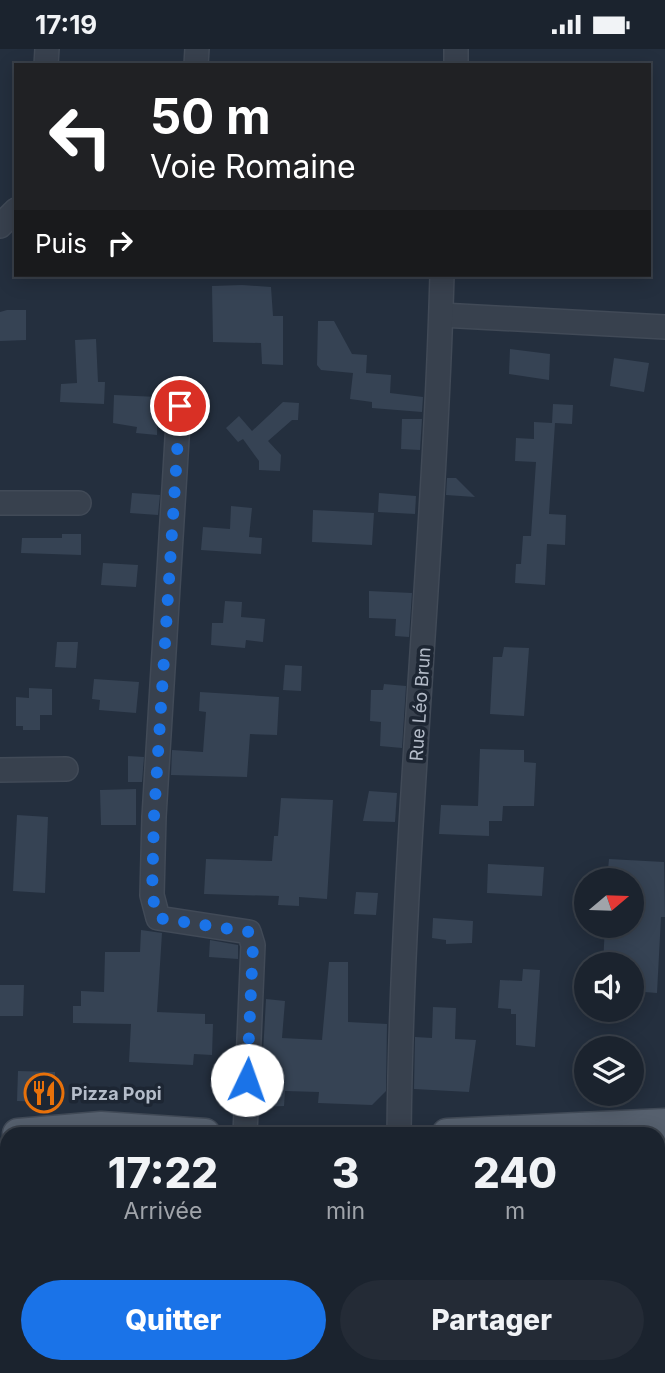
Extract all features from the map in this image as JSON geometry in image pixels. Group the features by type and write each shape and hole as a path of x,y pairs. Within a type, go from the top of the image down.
{"main road":[{"path":"600,1127 665,1124"}],"street":[{"path":"0,226 14,212"},
{"name":"Rue Léo Brun","path":"399,1127 401,1009 442,277"},
{"path":"441,315 665,327"},
{"path":"180,406 154,817 152,895 158,918 249,932 253,945 245,1127"},
{"path":"0,503 79,503"},
{"path":"0,770 66,769"}],"building":[{"path":"212,286 271,287 273,316 283,316 283,365 262,364 261,343 213,342"},
{"path":"26,310 26,340 0,341 0,312"},
{"path":"318,321 334,321 352,354 367,355 366,373 391,375 390,393 423,397 422,412 372,408 372,402 350,399 353,373 321,370 317,365"},
{"path":"96,339 98,382 105,382 104,404 60,402 61,384 77,383 75,340"},
{"path":"510,349 550,354 549,380 509,374"},
{"path":"614,358 649,363 644,392 610,386"},
{"path":"114,395 158,397 157,435 136,433 137,427 113,423"},
{"path":"283,402 299,403 298,420 292,420 268,441 281,455 280,471 259,470 259,461 243,439 238,442 226,428 239,416 252,431"},
{"path":"553,404 573,405 572,424 555,423 549,514 566,515 565,545 547,544 545,585 515,583 516,564 521,564 523,536 531,536 536,462 515,461 516,438 534,439 534,422 552,423"},
{"path":"402,419 422,419 420,450 401,449"},
{"path":"447,478 456,478 475,497 446,495"},
{"path":"132,493 160,495 158,515 130,513"},
{"path":"379,493 416,496 415,514 378,512"},
{"path":"231,506 252,508 249,537 262,538 261,554 201,550 203,527 230,529"},
{"path":"313,510 374,513 372,545 312,542"},
{"path":"62,534 81,534 81,555 21,553 22,538 62,538"},
{"path":"103,563 138,565 136,587 101,585"},
{"path":"369,591 412,593 409,637 395,636 396,619 369,618"},
{"path":"225,601 242,602 241,617 265,619 263,642 246,640 245,648 211,645 212,623 223,623"},
{"path":"57,642 78,642 76,668 55,667"},
{"path":"504,647 529,648 524,716 490,714 493,657 502,657"},
{"path":"285,665 302,666 301,691 283,690"},
{"path":"94,679 139,682 136,713 99,710 100,700 92,699"},
{"path":"384,684 406,686 402,748 380,746 381,722 370,721 371,690 383,690"},
{"path":"29,688 52,689 52,715 40,715 40,730 23,730 23,726 16,726 16,697 29,698"},
{"path":"200,692 279,697 277,735 250,734 247,777 171,775 172,750 203,752 206,712 199,711"},
{"path":"480,749 524,750 524,762 536,763 534,806 503,806 502,821 489,821 489,836 439,834 441,805 478,806"},
{"path":"128,756 144,757 142,782 128,782"},
{"path":"136,789 136,825 101,825 100,790"},
{"path":"369,791 397,793 395,822 363,821"},
{"path":"281,798 333,800 327,899 299,897 299,906 278,905 279,896 204,894 206,859 272,861 274,836 278,836"},
{"path":"17,815 48,817 45,893 13,891"},
{"path":"609,859 664,862 665,917 661,917 657,993 644,992 644,952 604,952 604,938 644,938 644,868 608,868"},
{"path":"488,864 544,867 542,896 487,893"},
{"path":"356,892 378,893 376,915 354,914"},
{"path":"433,918 473,921 472,943 446,944 446,940 432,938"},
{"path":"141,930 162,933 157,1012 205,1014 205,1024 213,1024 212,1055 194,1054 193,1065 129,1062 131,1024 73,1023 73,1006 81,1006 81,991 104,992 105,952 140,952"},
{"path":"210,940 238,945 238,959 209,957"},
{"path":"329,962 348,962 348,1022 387,1024 386,1091 372,1105 318,1103 319,1092 285,1091 284,1106 260,1107 266,999 285,1001 282,1038 322,1040"},
{"path":"523,969 540,970 535,1047 516,1045 516,1014 511,1014 511,1009 498,1008 500,980 522,981"},
{"path":"0,985 24,985 23,1016 0,1016"},
{"path":"433,1007 456,1008 455,1039 476,1040 469,1092 414,1089 415,1037 432,1038"},
{"path":"18,1071 55,1072 55,1102 17,1101"}],"place":[{"name":"Pizza Popi","path":"44,1093"}],"route":[{"path":"180,406 154,817 152,895 158,918 170,922 249,932 253,945 247,1080"}]}
